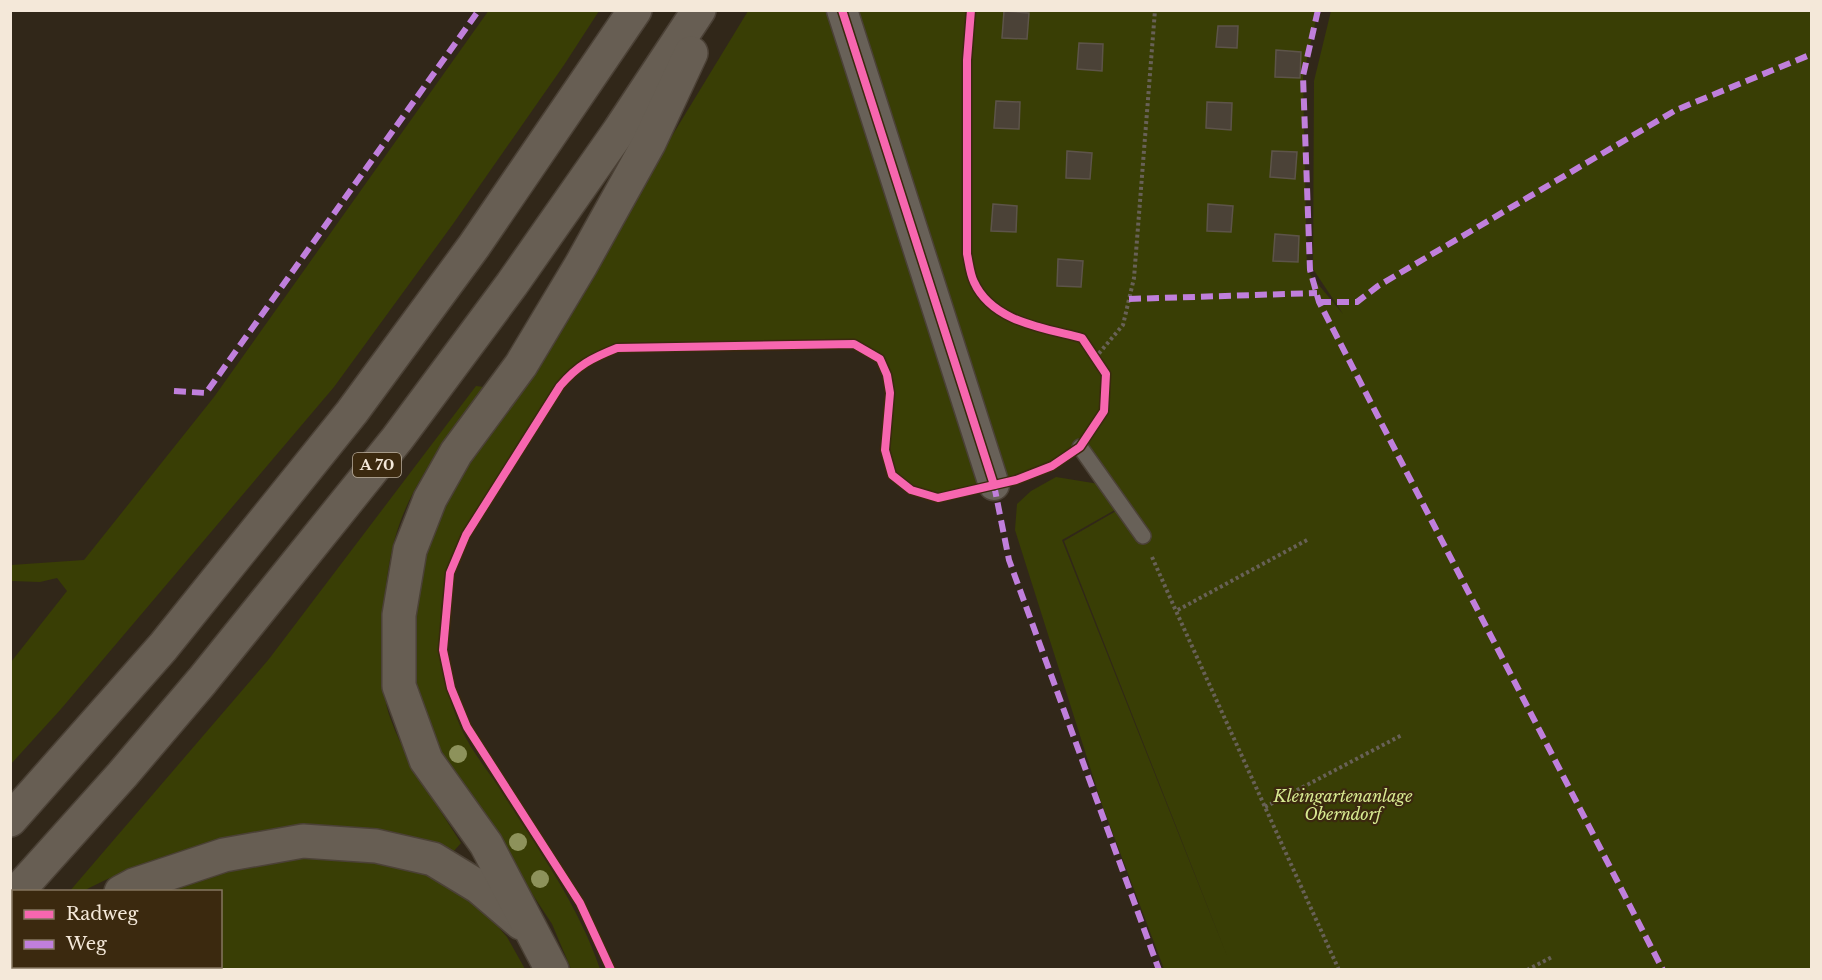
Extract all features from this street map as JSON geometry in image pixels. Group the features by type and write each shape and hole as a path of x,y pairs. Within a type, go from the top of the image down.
{"highway":[{"path":"10,820 163,647 352,412 474,246 635,10"},
{"name":"A 70","path":"18,890 122,775 202,681 397,439 512,284 619,131 699,10"},
{"path":"552,969 486,844 426,760 399,686 399,615 410,550 430,499 456,453 521,365 586,255 649,143 711,10"},
{"path":"123,890 224,855 303,841 376,846 433,859 478,888 533,932"}],"street":[{"path":"842,10 994,485"}],"lane":[{"path":"1080,447 1143,537"}],"path":[{"path":"1095,358 1123,325 1134,278 1155,10"},
{"path":"1143,537 1339,969"},
{"path":"1176,611 1307,540"},
{"path":"1265,807 1402,735"},
{"path":"1527,969 1552,957"}],"green space":[{"path":"489,10 599,11 453,224 334,387 61,709 11,764 11,662 67,591 57,578 40,582 11,581 11,565 84,560 214,397"},
{"name":"Kleingartenanlage Oberndorf","path":"748,11 971,11 969,38 972,11 1318,11 1303,76 1307,271 1343,314 1313,269 1314,81 1331,11 1811,11 1811,969 1164,969 1101,802 1015,530 1017,504 1031,491 1056,477 1099,484 1120,507 1062,540 1229,961 1064,541 1123,507 1081,446 1105,411 1106,374 1097,362 1104,375 1103,411 1079,446 1051,466 1016,480 938,497 911,490 892,475 885,450 890,393 888,375 880,358 855,344 616,347 600,354 579,366 559,385 464,534 448,572 441,611 441,651 448,691 473,751 555,875 580,921 600,969 571,969 552,924 437,755 412,687 408,618 420,557 441,507 484,442 531,380 636,195","holes":["968,64 968,254 975,281 990,304 1010,316 988,305 973,282 965,254"]},
{"path":"476,386 484,387 422,478 405,510 388,571 384,603 382,667 391,720 414,768 461,843 453,852 404,835 374,829 328,827 276,831 191,848 136,867 85,890 71,890 269,659"},
{"path":"306,850 430,871 473,898 507,937 525,969 20,970 22,968 222,968 222,890 148,890"}],"building":[{"path":"1004,11 1029,13 1027,39 1002,38"},
{"path":"1218,26 1238,26 1237,48 1216,47"},
{"path":"1079,43 1103,44 1102,71 1077,69"},
{"path":"1276,50 1301,52 1300,78 1275,77"},
{"path":"996,101 1020,102 1019,129 994,128"},
{"path":"1207,102 1232,103 1231,130 1206,128"},
{"path":"1067,151 1092,153 1090,179 1066,178"},
{"path":"1272,151 1297,152 1295,179 1270,177"},
{"path":"993,204 1017,206 1016,232 991,231"},
{"path":"1208,204 1233,206 1231,232 1207,231"},
{"path":"1275,234 1299,236 1298,262 1273,261"},
{"path":"1058,259 1083,261 1081,287 1057,286"}],"marked path":[{"path":"174,391 206,393 479,10"},
{"path":"1318,10 1303,76 1310,270 1319,302 1663,970"},
{"path":"1319,302 1357,302 1378,286 1676,110 1812,54"},
{"path":"1129,299 1317,293"},
{"path":"994,485 1009,560 1159,970"}],"cycle path":[{"path":"842,10 994,485"},
{"path":"611,970 580,903 467,727 451,688 443,650 450,573 466,535 560,386 586,363 617,348 854,344 880,359 887,375 890,393 885,450 892,475 911,490 938,498 1016,480 1052,466 1080,447 1104,411 1106,374 1082,338 1036,326 1006,315 982,295 971,272 967,254 967,60 971,10"}]}
